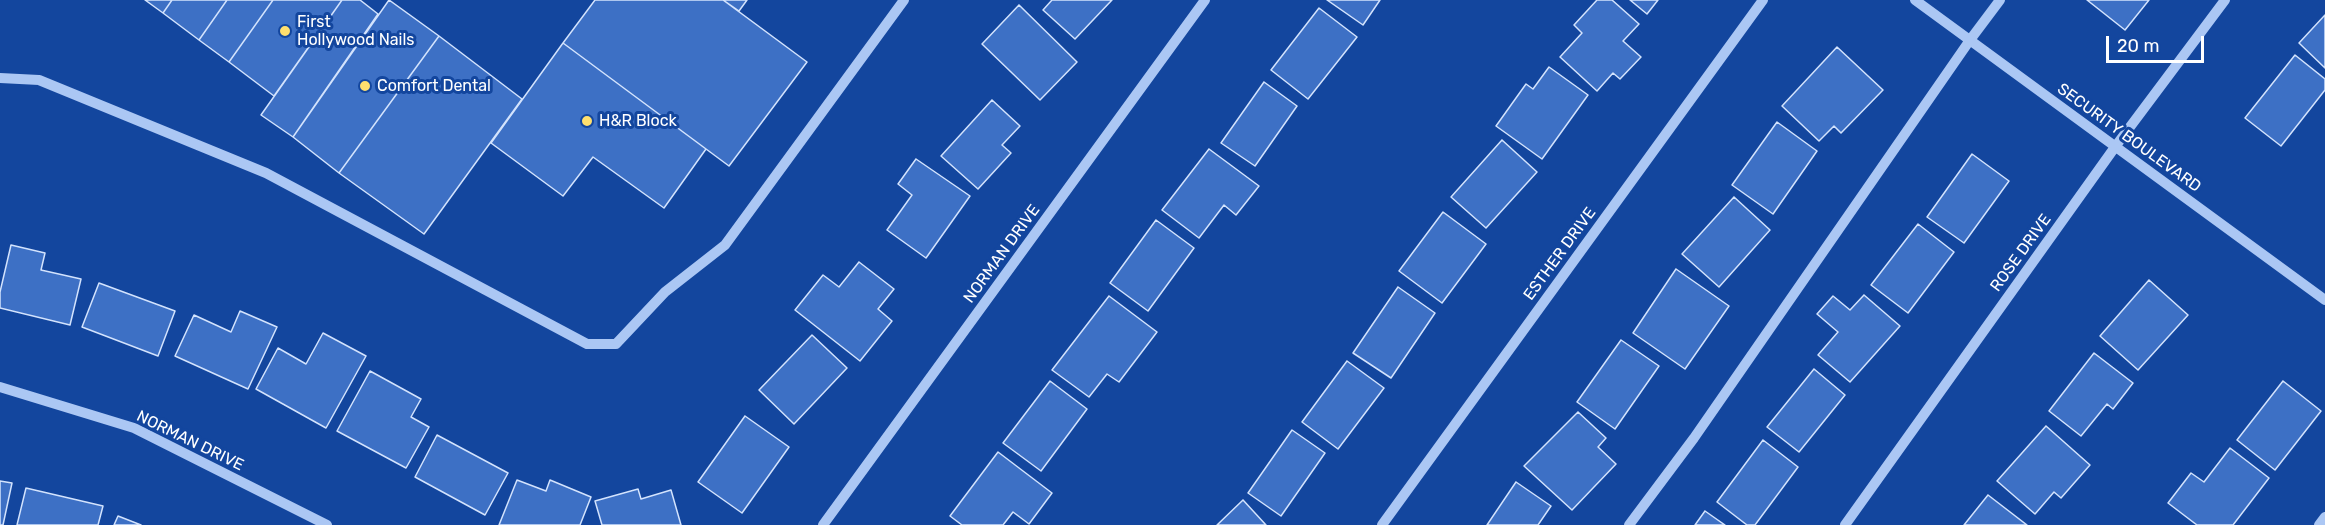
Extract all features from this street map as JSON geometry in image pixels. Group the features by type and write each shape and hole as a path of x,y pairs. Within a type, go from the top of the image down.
{"street":[{"path":"0,78 39,80 266,173 587,344 616,344 665,292 725,245 904,0"},
{"name":"NORMAN DRIVE","path":"823,525 1205,0"},
{"name":"ESTHER DRIVE","path":"1382,525 1763,0"},
{"name":"SECURITY BOULEVARD","path":"1915,0 2325,300"},
{"path":"1629,525 1694,438 2000,0"},
{"name":"ROSE DRIVE","path":"1845,525 2115,147 2225,0"},
{"name":"NORMAN DRIVE","path":"0,387 134,428 327,525"},
{"path":"2319,525 2325,517"}],"building":[{"path":"145,0 172,0 163,13"},
{"path":"172,0 227,0 199,40 163,13"},
{"path":"227,0 273,0 229,62 199,40"},
{"name":"First Hollywood Nails","path":"273,0 342,0 274,96 229,62"},
{"path":"342,0 360,0 378,14 293,137 261,115"},
{"name":"Comfort Dental","path":"389,0 439,36 339,173 293,137"},
{"path":"595,0 723,0 807,62 729,166 563,43"},
{"path":"723,0 747,0 739,11"},
{"path":"1052,0 1112,0 1075,39 1043,10"},
{"path":"1327,0 1380,0 1363,25"},
{"path":"1597,0 1612,0 1639,24 1623,41 1641,57 1620,79 1613,73 1597,91 1560,57 1582,33 1574,25"},
{"path":"1630,0 1658,0 1647,14"},
{"path":"2087,0 2149,0 2125,30"},
{"path":"1019,5 1077,62 1040,100 982,44"},
{"path":"1319,8 1357,37 1308,99 1271,70"},
{"path":"2325,15 2325,68 2299,43"},
{"path":"439,36 522,99 424,234 339,173"},
{"name":"H&R Block","path":"563,43 706,149 664,208 593,157 563,196 491,143"},
{"path":"1837,47 1883,90 1841,133 1834,126 1819,141 1782,106"},
{"path":"2295,55 2325,79 2325,90 2281,146 2245,118"},
{"path":"1549,67 1588,95 1542,159 1496,126 1526,84 1533,89"},
{"path":"1264,82 1297,106 1255,166 1221,143"},
{"path":"992,100 1020,126 1002,145 1011,153 978,189 941,156"},
{"path":"1777,122 1817,151 1773,214 1732,185"},
{"path":"1502,140 1537,172 1486,228 1451,197"},
{"path":"1209,149 1259,186 1236,215 1224,205 1199,238 1162,210"},
{"path":"1972,154 2009,181 1964,243 1927,217"},
{"path":"916,159 970,196 926,258 887,230 912,195 898,184"},
{"path":"1734,197 1770,230 1719,287 1682,254"},
{"path":"1443,212 1486,244 1442,303 1399,271"},
{"path":"1156,220 1194,248 1148,311 1110,283"},
{"path":"1918,224 1954,252 1908,313 1871,285"},
{"path":"11,245 45,253 41,270 81,279 70,325 0,308 0,292"},
{"path":"859,262 894,289 878,309 892,321 860,361 795,310 823,275 839,287"},
{"path":"1676,269 1729,306 1685,369 1633,333"},
{"path":"2149,280 2188,315 2138,370 2100,336"},
{"path":"99,283 175,311 158,356 82,327"},
{"path":"1398,287 1435,313 1391,378 1353,353"},
{"path":"1864,295 1900,326 1850,382 1818,355 1838,332 1817,314 1833,296 1850,310"},
{"path":"1109,296 1157,332 1119,382 1107,374 1089,397 1052,370"},
{"path":"240,311 277,327 248,389 175,356 194,315 231,332"},
{"path":"323,333 366,356 326,428 256,389 278,348 306,364"},
{"path":"812,335 847,368 794,424 759,390"},
{"path":"1621,340 1659,366 1615,429 1577,402"},
{"path":"2094,353 2133,383 2113,409 2107,404 2081,436 2049,411"},
{"path":"1347,361 1384,388 1338,449 1302,422"},
{"path":"1814,369 1845,395 1799,452 1767,427"},
{"path":"370,371 421,399 411,417 429,427 406,468 337,431"},
{"path":"1050,381 1087,409 1041,471 1003,443"},
{"path":"2283,381 2321,411 2275,470 2237,440"},
{"path":"1578,412 1606,438 1598,447 1616,464 1572,510 1524,466"},
{"path":"745,416 789,447 742,513 698,482"},
{"path":"2046,426 2090,465 2061,498 2054,492 2035,514 1997,481"},
{"path":"1292,430 1325,453 1281,516 1248,493"},
{"path":"437,435 508,473 485,515 415,477"},
{"path":"1763,440 1798,467 1755,525 1747,525 1717,502"},
{"path":"2230,448 2269,478 2233,525 2197,525 2168,503 2191,473 2204,482"},
{"path":"998,452 1052,493 1029,524 1013,512 1003,525 962,525 950,516"},
{"path":"517,480 546,491 550,480 591,497 580,525 499,525"},
{"path":"0,481 12,483 3,525 0,525"},
{"path":"1516,482 1551,506 1538,525 1487,525"},
{"path":"26,488 103,506 98,525 17,525"},
{"path":"638,489 641,499 671,490 681,525 602,525 595,501"},
{"path":"1988,495 2027,525 1964,525"},
{"path":"1243,500 1266,525 1217,525"},
{"path":"1705,511 1725,525 1695,525"},
{"path":"118,516 141,525 114,525"}],"place":[{"name":"First Hollywood Nails","path":"285,31"},
{"name":"Comfort Dental","path":"365,86"},
{"name":"H&R Block","path":"587,121"}]}
